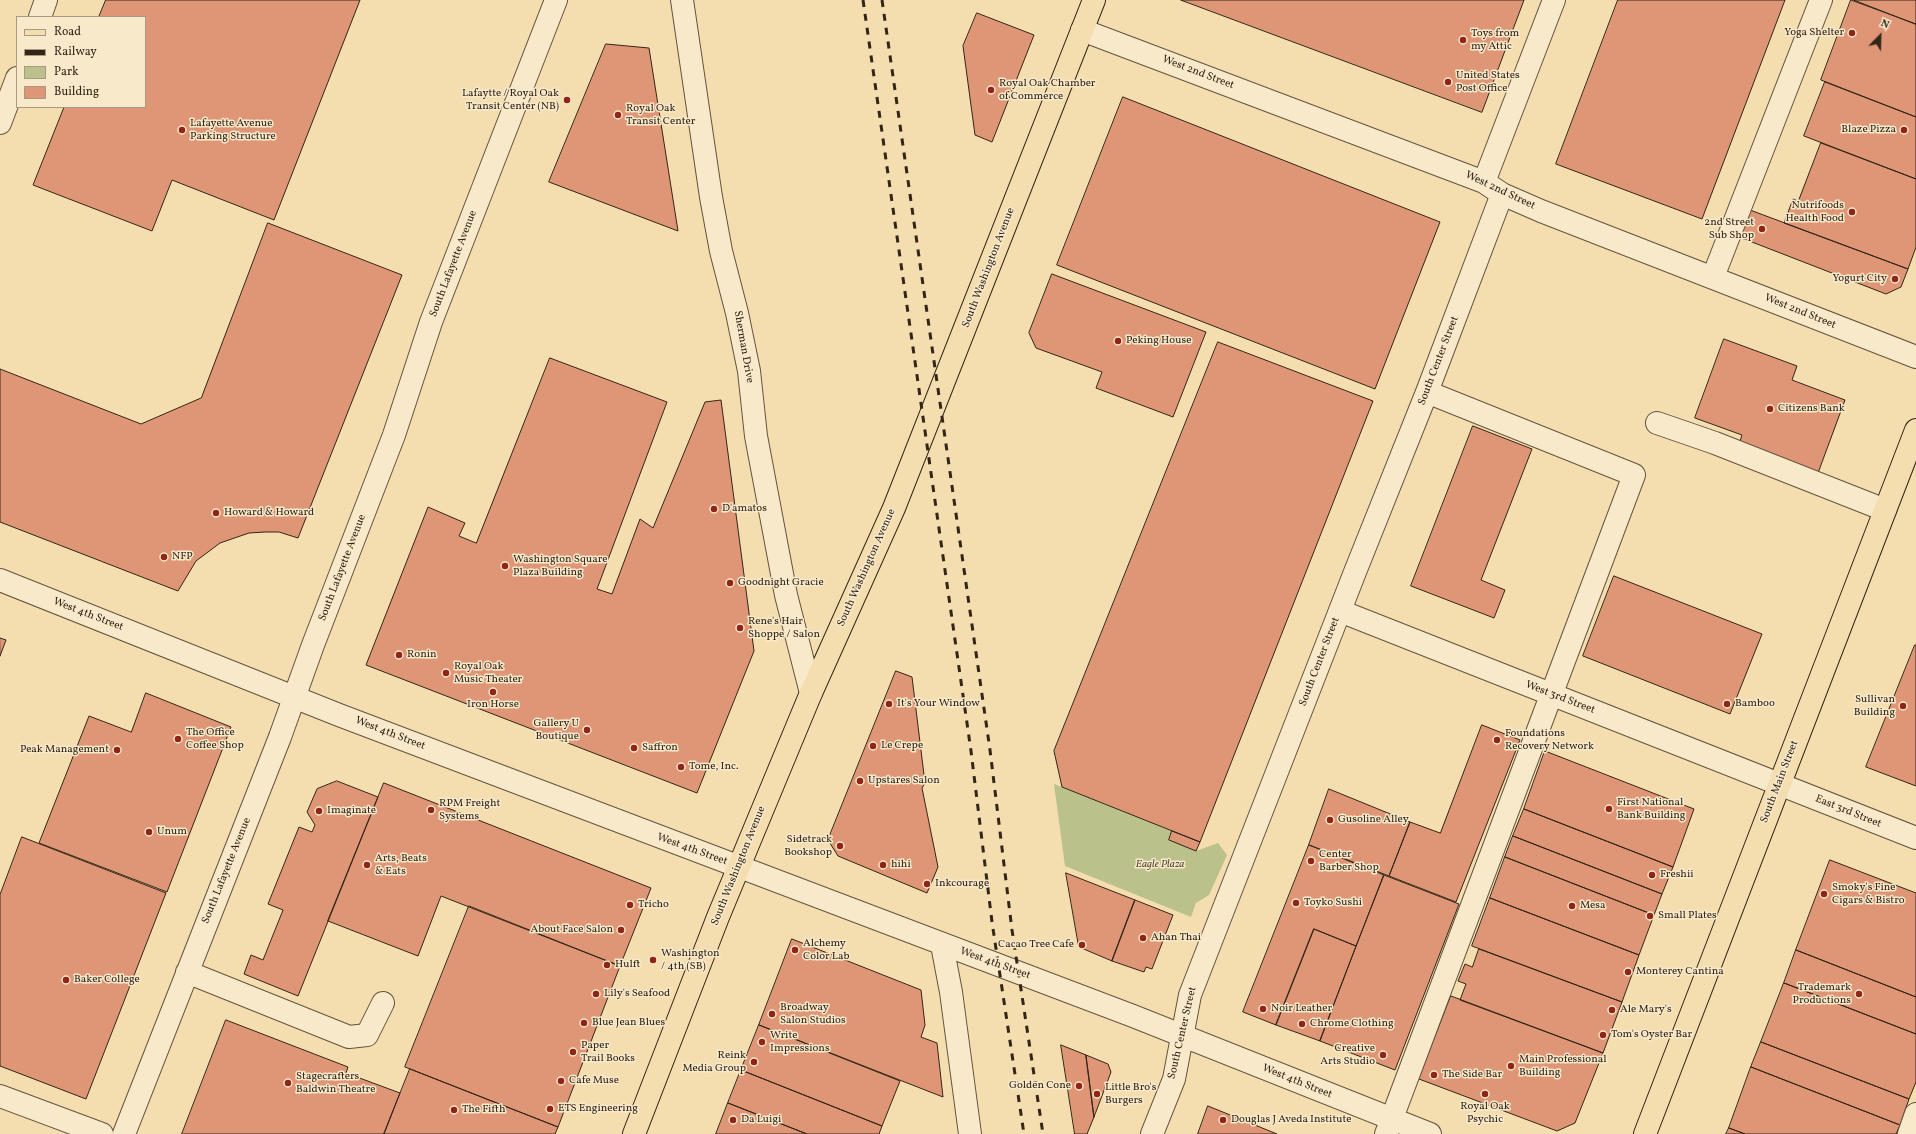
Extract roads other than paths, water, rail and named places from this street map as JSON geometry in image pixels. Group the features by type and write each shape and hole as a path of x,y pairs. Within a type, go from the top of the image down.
{"main road":[{"name":"South Washington Avenue","path":"634,1134 739,867 811,693 894,508 1094,0"},
{"name":"South Main Street","path":"1645,1134 1916,430"}],"street":[{"path":"40,16 46,0"},
{"name":"South Lafayette Avenue","path":"124,1134 280,737 294,696 394,435 431,322 556,0"},
{"name":"Sherman Drive","path":"682,0 711,197 721,251 738,313 749,371 756,436 786,595 811,693"},
{"path":"1484,182 1554,0"},
{"path":"1713,277 1821,0"},
{"name":"West 2nd Street","path":"1082,30 1484,182 1502,194 1916,357"},
{"path":"0,123 16,81"},
{"name":"South Center Street","path":"1152,1134 1174,1078 1190,995 1427,392 1502,194"},
{"path":"1388,1127 1634,475 1427,392"},
{"path":"1657,423 1885,510"},
{"name":"West 4th Street","path":"0,580 294,696 1182,1036 1388,1127 1430,1134"},
{"name":"West 3rd Street","path":"1340,611 1780,784"},
{"name":"East 3rd Street","path":"1780,784 1916,838"},
{"path":"942,945 951,992 970,1134"},
{"path":"187,972 349,1037 367,1035 383,1003"},
{"path":"0,1096 102,1134"},
{"path":"1909,1134 1916,1114"}],"railway":[{"path":"863,0 971,751 992,922 1024,1134"},
{"path":"882,0 990,750 1012,930 1043,1134"}],"place":[{"name":"Yoga Shelter","path":"1852,33"},
{"name":"Toys from my Attic","path":"1463,40"},
{"name":"United States Post Office","path":"1448,82"},
{"name":"Royal Oak Chamber of Commerce","path":"991,90"},
{"name":"Lafaytte / Royal Oak Transit Center (NB)","path":"567,100"},
{"name":"Royal Oak Transit Center","path":"618,115"},
{"name":"Lafayette Avenue Parking Structure","path":"182,130"},
{"name":"Blaze Pizza","path":"1904,130"},
{"name":"Nutrifoods Health Food","path":"1852,212"},
{"name":"2nd Street Sub Shop","path":"1762,229"},
{"name":"Yogurt City","path":"1895,279"},
{"name":"Peking House","path":"1118,341"},
{"name":"Citizens Bank","path":"1770,409"},
{"name":"D'amatos","path":"714,509"},
{"name":"Howard & Howard","path":"216,513"},
{"name":"NFP","path":"164,557"},
{"name":"Washington Square Plaza Building","path":"505,566"},
{"name":"Goodnight Gracie","path":"730,583"},
{"name":"Rene's Hair Shoppe / Salon","path":"740,628"},
{"name":"Ronin","path":"399,655"},
{"name":"Royal Oak Music Theater","path":"446,673"},
{"name":"Iron Horse","path":"493,692"},
{"name":"It's Your Window","path":"889,704"},
{"name":"Bamboo","path":"1727,704"},
{"name":"Sullivan Building","path":"1903,706"},
{"name":"Gallery U Boutique","path":"587,730"},
{"name":"The Office Coffee Shop","path":"178,739"},
{"name":"Foundations Recovery Network","path":"1497,740"},
{"name":"Le Crepe","path":"873,746"},
{"name":"Saffron","path":"634,748"},
{"name":"Peak Management","path":"117,750"},
{"name":"Tome, Inc.","path":"681,767"},
{"name":"Upstares Salon","path":"860,781"},
{"name":"First National Bank Building","path":"1609,809"},
{"name":"RPM Freight Systems","path":"431,810"},
{"name":"Imaginate","path":"319,811"},
{"name":"Gusoline Alley","path":"1330,820"},
{"name":"Unum","path":"149,832"},
{"name":"Sidetrack Bookshop","path":"840,846"},
{"name":"Center Barber Shop","path":"1311,861"},
{"name":"Arts, Beats & Eats","path":"367,865"},
{"name":"hihi","path":"883,865"},
{"name":"Freshii","path":"1652,875"},
{"name":"Inkcourage","path":"927,884"},
{"name":"Smoky's Fine Cigars & Bistro","path":"1824,894"},
{"name":"Toyko Sushi","path":"1296,903"},
{"name":"Tricho","path":"630,905"},
{"name":"Mesa","path":"1572,906"},
{"name":"Small Plates","path":"1650,916"},
{"name":"About Face Salon","path":"621,930"},
{"name":"Ahan Thai","path":"1143,938"},
{"name":"Cacao Tree Cafe","path":"1082,945"},
{"name":"Alchemy Color Lab","path":"795,950"},
{"name":"Washington / 4th (SB)","path":"653,960"},
{"name":"Hulft","path":"607,965"},
{"name":"Monterey Cantina","path":"1628,972"},
{"name":"Baker College","path":"66,980"},
{"name":"Lily's Seafood","path":"596,994"},
{"name":"Trademark Productions","path":"1859,994"},
{"name":"Noir Leather","path":"1263,1009"},
{"name":"Ale Mary's","path":"1612,1010"},
{"name":"Broadway Salon Studios","path":"772,1014"},
{"name":"Blue Jean Blues","path":"584,1023"},
{"name":"Chrome Clothing","path":"1302,1024"},
{"name":"Tom's Oyster Bar","path":"1603,1035"},
{"name":"Write Impressions","path":"762,1042"},
{"name":"Paper Trail Books","path":"573,1052"},
{"name":"Creative Arts Studio","path":"1383,1055"},
{"name":"Reink Media Group","path":"754,1062"},
{"name":"Main Professional Building","path":"1511,1066"},
{"name":"The Side Bar","path":"1434,1075"},
{"name":"Cafe Muse","path":"561,1081"},
{"name":"Stagecrafters Baldwin Theatre","path":"288,1083"},
{"name":"Golden Cone","path":"1079,1086"},
{"name":"Little Bro's Burgers","path":"1097,1094"},
{"name":"Royal Oak Psychic","path":"1485,1094"},
{"name":"ETS Engineering","path":"550,1109"},
{"name":"The Fifth","path":"454,1110"},
{"name":"Da Luigi","path":"733,1120"},
{"name":"Douglas J Aveda Institute","path":"1223,1120"}],"park label":[{"name":"Eagle Plaza","path":"1160,865"}]}
